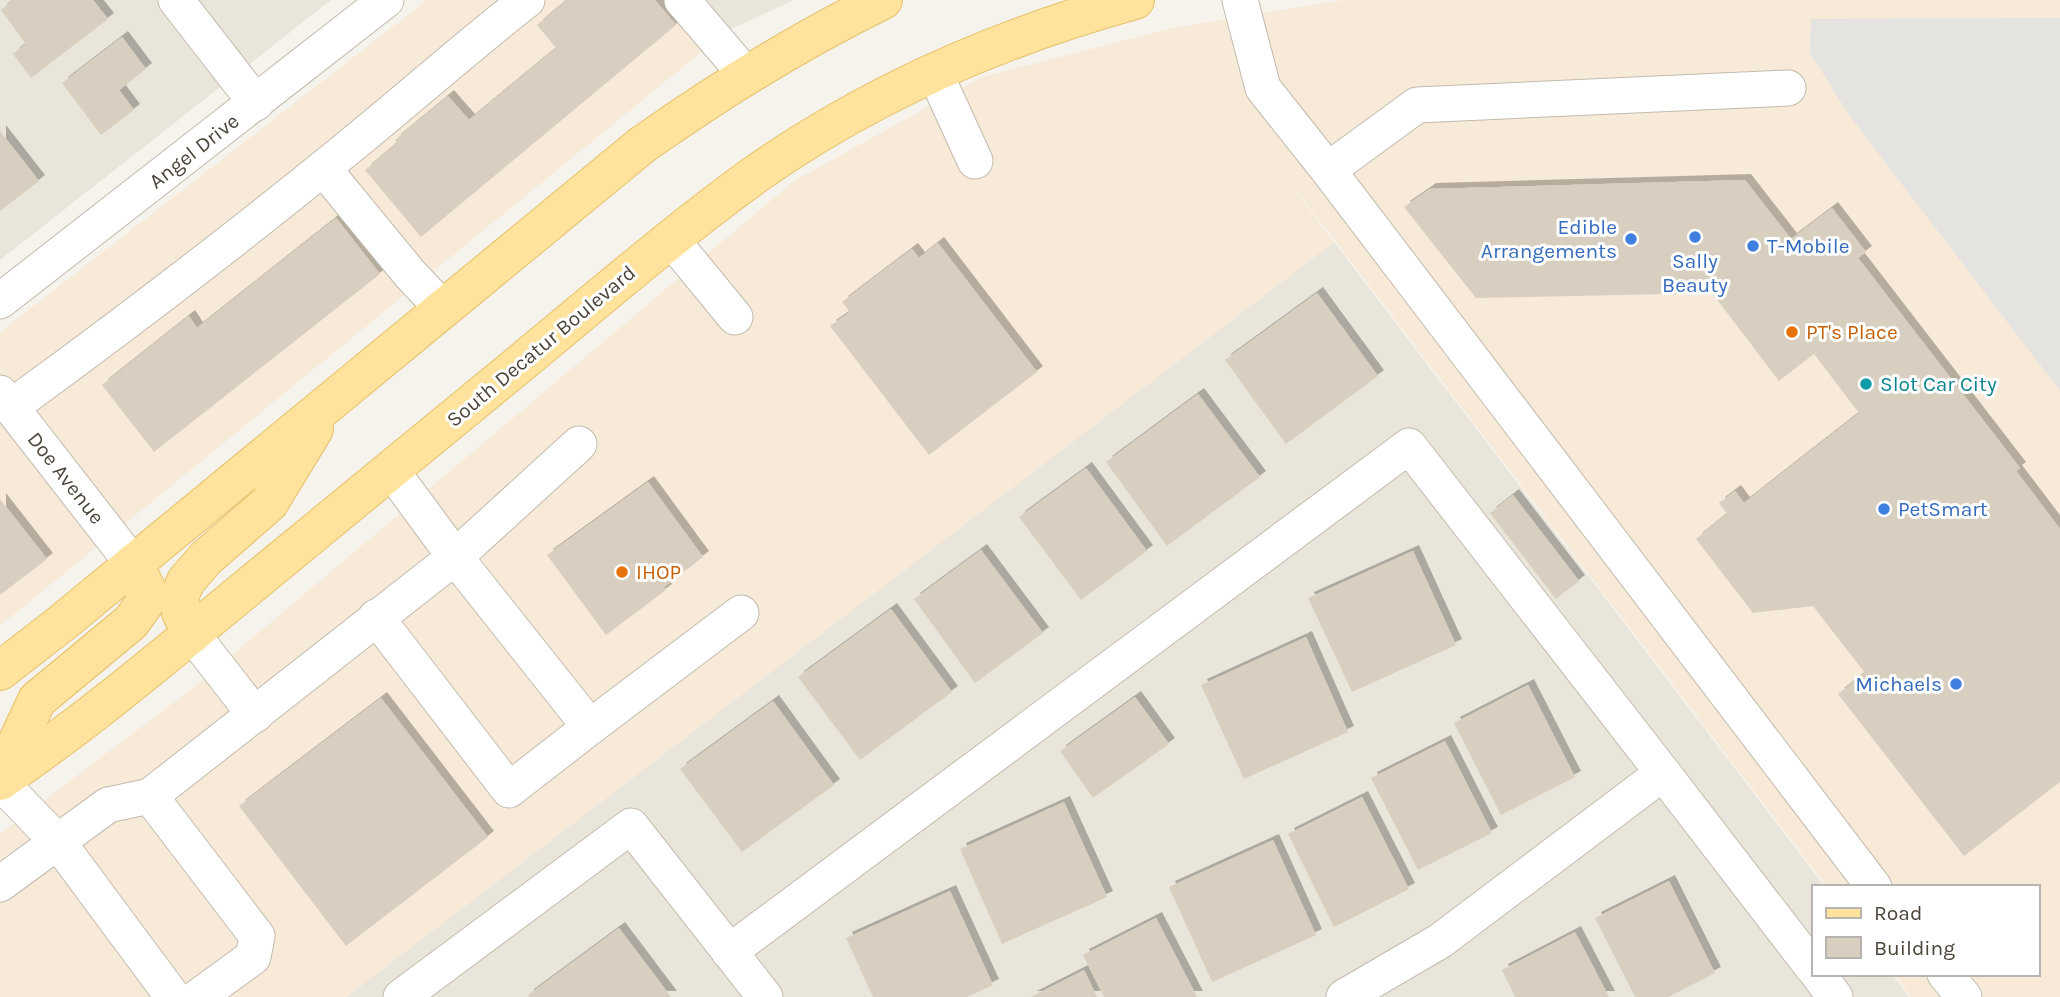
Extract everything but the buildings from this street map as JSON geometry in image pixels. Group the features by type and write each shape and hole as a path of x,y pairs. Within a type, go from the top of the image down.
{"main road":[{"path":"0,671 642,145 698,105 805,39 883,0"},
{"name":"South Decatur Boulevard","path":"0,781 88,717 192,634 671,239 758,173 878,101 935,73 1048,26 1135,0"},
{"path":"192,634 181,613 179,597 186,581 206,558 269,503 330,403"},
{"path":"0,781 37,700 131,622 144,604 146,588 133,564"}],"street":[{"path":"176,0 256,103"},
{"name":"Angel Drive","path":"0,301 386,0"},
{"path":"6,400 148,305 323,168 527,0"},
{"path":"682,0 746,75"},
{"path":"1240,0 1263,88 1872,885"},
{"path":"935,73 975,161"},
{"path":"1328,170 1417,105 1788,88"},
{"path":"323,168 410,274 443,309"},
{"path":"671,239 734,317"},
{"name":"Doe Avenue","path":"6,400 133,564"},
{"path":"0,884 108,805 150,796 455,557 579,444"},
{"path":"729,952 1409,446 1812,967"},
{"path":"391,470 455,557 590,727"},
{"path":"376,617 509,790 741,613"},
{"path":"192,634 255,715"},
{"path":"1344,997 1440,941 1663,773"},
{"path":"0,781 58,842 173,997"},
{"path":"150,796 257,936 253,957 198,997"},
{"path":"401,997 631,826 765,997"},
{"path":"1819,976 1835,997"},
{"path":"1946,976 1964,997"}],"shaded area":[{"path":"0,0 331,0 0,260"},
{"path":"427,0 702,0 727,31 0,626 0,332"},
{"path":"702,0 794,0 727,31"},
{"path":"1344,0 2060,0 2060,997 1911,997 1895,976 2039,976 2039,885 1825,885 1253,133 1334,242 346,997 0,997 0,834 194,687 794,181 982,77 1173,28"},
{"path":"2060,18 2060,391 1849,115 1810,53 1811,19"},
{"path":"1334,242 1823,885 1812,885 1812,976 1893,976 1909,997 346,997"}],"place":[{"name":"Sally Beauty","path":"1695,237"},
{"name":"Edible Arrangements","path":"1631,239"},
{"name":"T-Mobile","path":"1753,246"},
{"name":"PT's Place","path":"1792,332"},
{"name":"Slot Car City","path":"1866,384"},
{"name":"PetSmart","path":"1884,509"},
{"name":"IHOP","path":"622,572"},
{"name":"Michaels","path":"1956,684"}]}
